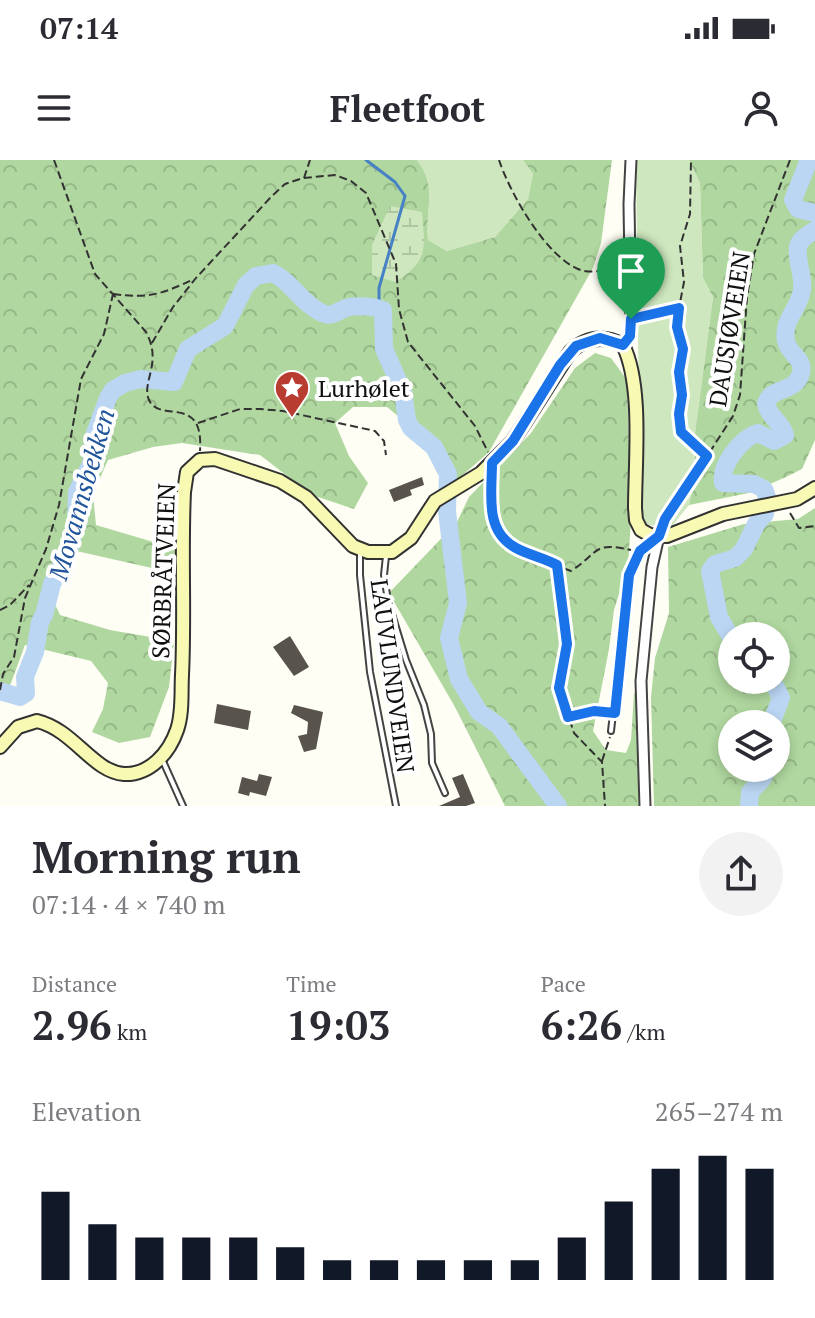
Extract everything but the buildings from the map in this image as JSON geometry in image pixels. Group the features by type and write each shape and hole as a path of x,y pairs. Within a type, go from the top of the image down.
{"street":[{"path":"623,345 630,336 631,319 631,160"},
{"path":"361,551 386,553 398,549 411,538 432,505 492,463 513,441 560,365 576,346 600,338 623,345 629,359 633,380 636,520 646,533 667,536 723,514 803,497 815,488"},
{"name":"SØRBRÅTVEIEN","path":"161,757 180,719 184,619 183,507 185,480 190,467 200,460 215,459 292,487 361,551"},
{"path":"645,806 641,681 652,567 659,536"},
{"path":"0,747 18,727 37,721 72,738 105,769 114,772 138,773 161,757"}],"lane":[{"path":"611,731 629,575 640,551 659,536"},
{"name":"LAUVLUNDVEIEN","path":"361,551 360,575 370,672 396,806"},
{"path":"386,553 384,575 388,601 424,705 431,734 432,763 445,793"},
{"path":"161,757 183,806"}],"path":[{"path":"54,160 95,274 152,343 152,373 147,396 151,404 160,410 188,414 197,423 201,444"},
{"path":"303,178 310,160"},
{"path":"499,160 504,176 539,235 570,264 593,272 630,267"},
{"path":"691,160 690,214 680,246 684,282 677,327 683,349 679,372 682,395 679,414 681,432 707,456"},
{"name":"DAUSJØVEIEN","path":"659,536 665,519 733,416 740,395 747,297 754,254 790,160"},
{"path":"152,343 173,307 196,278 285,184 303,178 335,175 351,181 366,193 396,264 399,309 408,342 475,426 492,463 492,516 496,531 515,548 571,571 590,553 609,545 640,551"},
{"path":"113,294 141,298 162,294 196,278"},
{"path":"0,688 3,674 14,657 19,619 59,505 81,379 104,334 113,294"},
{"path":"631,319 679,308"},
{"path":"197,423 240,409 283,411 375,431 384,441 386,455"},
{"path":"773,505 799,528 815,526"},
{"path":"557,565 567,644 559,688 574,733 602,762"},
{"path":"0,610 10,605 30,584"},
{"path":"568,717 594,711 615,713"},
{"path":"605,806 602,762 611,731"}],"green space":[{"path":"0,160 417,160 429,188 428,240 447,251 495,237 528,199 533,174 523,160 612,160 601,243 593,268 489,452 456,481 437,473 426,439 387,407 353,407 335,423 349,456 368,483 354,509 312,495 260,455 182,443 153,447 108,460 93,494 96,525 177,549 174,573 63,548 54,602 60,615 110,630 174,641 169,687 150,737 119,743 92,732 103,709 108,683 91,661 25,645 8,691 0,691"},
{"path":"417,160 523,160 533,174 528,199 495,237 447,251 428,240 429,188"},
{"path":"636,160 689,160 700,183 703,278 713,297 695,434 695,476 689,505 669,530 646,524 640,514"},
{"path":"689,160 815,160 815,440 802,469 749,493 689,505 695,476 695,434 713,297 703,278 700,183"},
{"path":"390,206 422,212 424,236 419,260 395,282 372,275 372,245"},
{"path":"595,353 611,358 627,380 631,519 628,566 614,610 593,731 606,750 626,753 631,740 634,693 640,696 642,806 505,806 455,707 389,593 457,522 469,497 531,433 575,368"},
{"path":"815,508 815,806 654,806 651,697 655,658 669,613 668,547 744,524 798,519"}],"waterway":[{"path":"366,160 395,182 405,196 379,288 379,308"},
{"name":"Movannsbekken","path":"809,160 793,200 798,209 815,213"},
{"name":"Movannsbekken","path":"722,622 710,571 715,564 735,558 744,549 756,524 765,514 767,497 764,489 754,484 723,483 723,476 733,453 751,436 758,433 774,441 785,435 766,403 773,394 794,384 801,373 801,364 787,345 785,333 802,290 798,247 802,239 815,230"},
{"name":"Movannsbekken","path":"0,691 20,697 26,693 25,677 35,652 40,622 76,525 77,492 92,462 94,436 113,390 141,379 174,382 188,349 225,326 246,285 256,276 273,273 315,309 326,314 354,306 383,310 384,349 403,392 407,420 411,428 434,447 448,474 447,511 458,603 449,638 459,679 479,712 499,726 558,806"},
{"name":"Movannsbekken","path":"776,710 781,698 779,694"},
{"name":"Movannsbekken","path":"749,806 750,792 760,782"}],"place":[{"name":"Lurhølet","path":"292,419"}],"route":[{"path":"679,308 677,327 683,349 679,372 681,432 707,456 665,519 659,536 640,551 633,563 623,614 615,713 594,711 568,717 559,688 567,644 557,565 515,548 496,531 492,516 492,463 513,441 570,352 580,343 600,338 623,345 630,336 631,319 679,308"}]}
